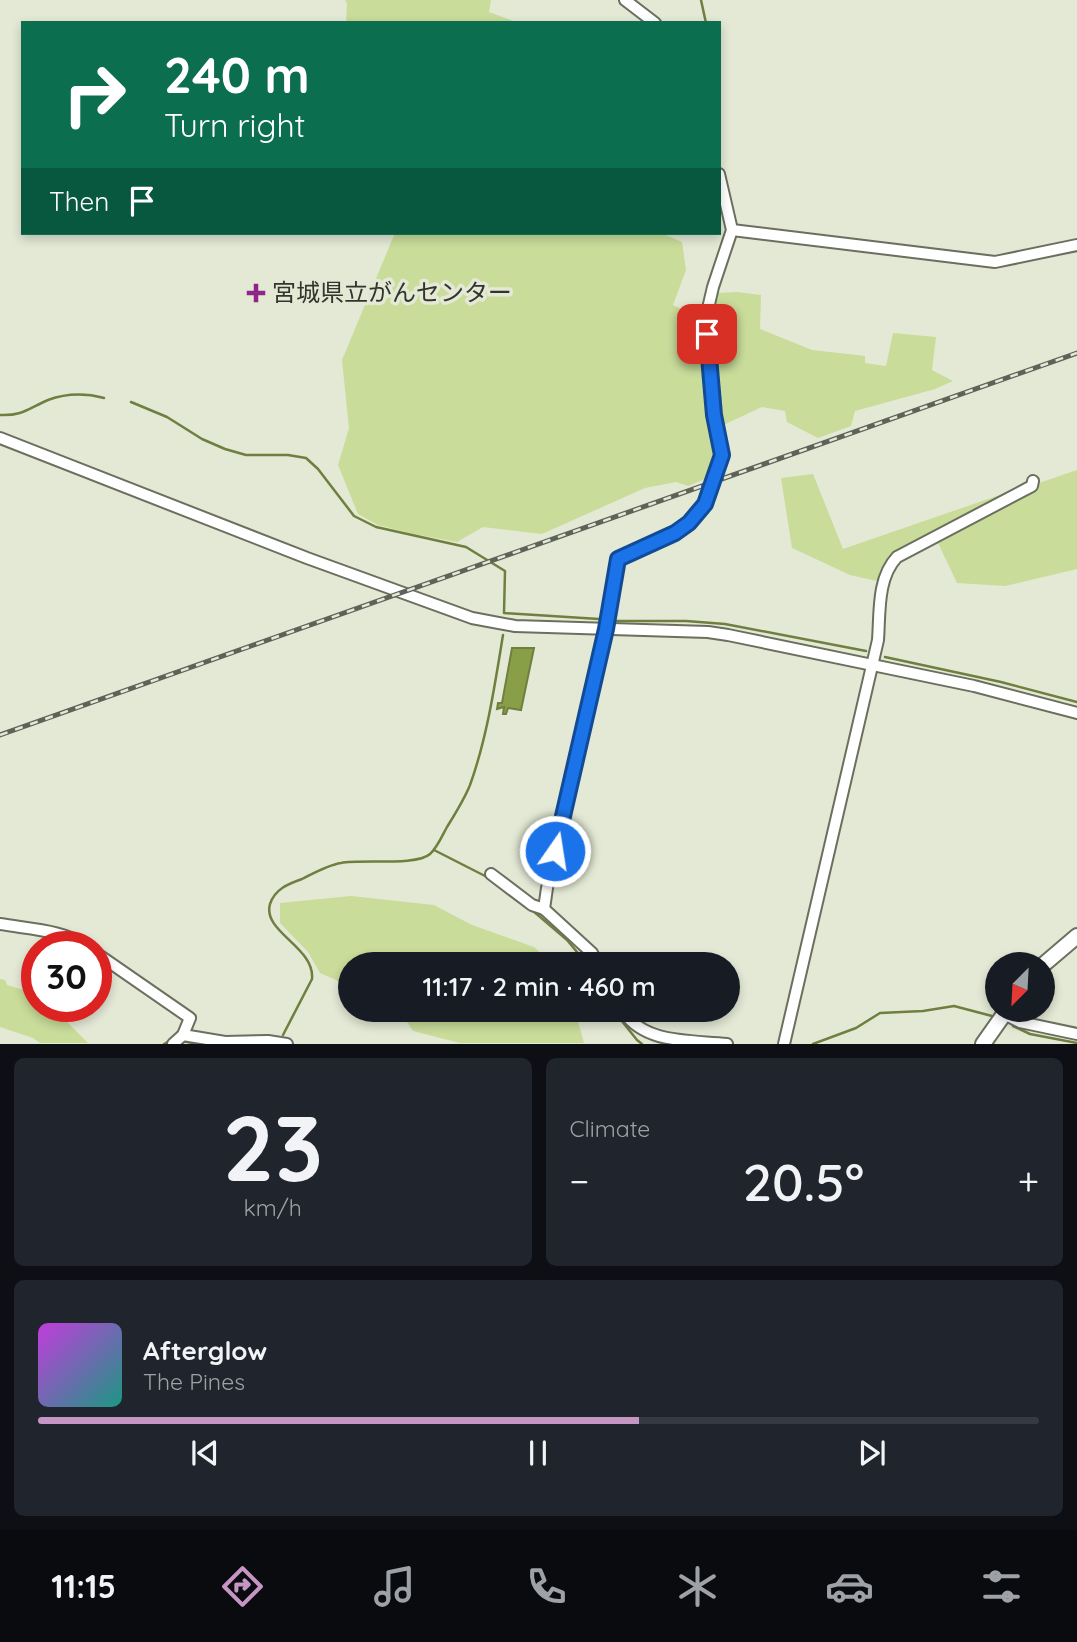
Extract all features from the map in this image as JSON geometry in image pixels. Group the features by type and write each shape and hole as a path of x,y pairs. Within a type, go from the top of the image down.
{"main road":[{"path":"1055,955 1077,936"},
{"path":"983,1044 998,1022"}],"street":[{"path":"625,0 652,21"},
{"path":"544,909 606,629 618,559 675,533 689,523 705,504 722,455 714,415 706,317 732,230 721,183"},
{"path":"732,230 995,262 1077,246"},
{"path":"0,438 307,558 472,618 515,626 708,632 987,689 1077,713"},
{"path":"785,1044 878,640 884,579 897,557 1032,486 1033,481"},
{"path":"491,874 532,905 544,909 591,952"},
{"path":"0,924 36,931"},
{"path":"112,964 190,1018 183,1035 173,1044"},
{"path":"631,1022 642,1037 727,1044"},
{"path":"1020,1022 1077,1034"},
{"path":"183,1035 225,1042 276,1041 287,1044"}],"shaded area":[{"path":"345,0 491,0 489,12 514,21 346,21"},
{"path":"394,235 666,235 682,242 686,270 673,305 695,316 714,460 705,479 688,486 676,482 645,488 542,534 483,527 457,542 378,525 358,514 338,465 349,428 342,360"},
{"path":"718,293 761,295 760,329 812,350 865,356 865,363 886,366 893,333 936,337 932,370 953,381 935,389 855,411 851,426 818,438 787,422 785,411 762,407 719,427 713,320"},
{"path":"1077,470 1077,569 1005,586 957,583 938,543 1036,491 1036,484"},
{"path":"813,474 843,549 1020,488 899,551 881,571 877,581 850,575 792,548 781,478"},
{"path":"512,648 534,648 521,710 508,708 506,714 503,714 504,707 497,709 498,703 502,703"},
{"path":"351,896 434,905 472,925 534,947 540,952 338,952 338,981 320,973 308,952 280,923 280,903"},
{"path":"0,979 5,980 7,985 21,989 21,1022 67,1022 88,1043 40,1043 0,1027"},
{"path":"407,1022 578,1022 584,1043 460,1043 413,1031"}],"waterway":[{"path":"701,0 706,21"},
{"path":"0,415 20,413 62,396 104,398"},
{"path":"131,402 167,417 202,439 225,449 246,455 306,458 318,469 354,516 376,527 466,547 505,571 504,613 599,619"},
{"path":"614,621 725,624 866,651"},
{"path":"283,1035 312,979 306,958 274,923 270,914 272,899 287,885 336,864 413,860 423,858 433,851 465,796 476,767 490,711 503,635"},
{"path":"885,657 1001,682 1077,702"},
{"path":"434,850 487,877"},
{"path":"532,910 577,952"},
{"path":"813,1044 856,1028 880,1013 954,1006 985,1014"},
{"path":"623,1022 642,1044"},
{"path":"1013,1026 1030,1034 1077,1043"},
{"path":"164,1044 173,1039"},
{"path":"183,1041 196,1044"}],"railway":[{"path":"0,735 1077,353"}],"place":[{"name":"宮城県立がんセンター","path":"256,293"}],"route":[{"path":"555,851 606,629 618,559 675,533 689,523 705,504 722,455 714,415 707,334"}]}
